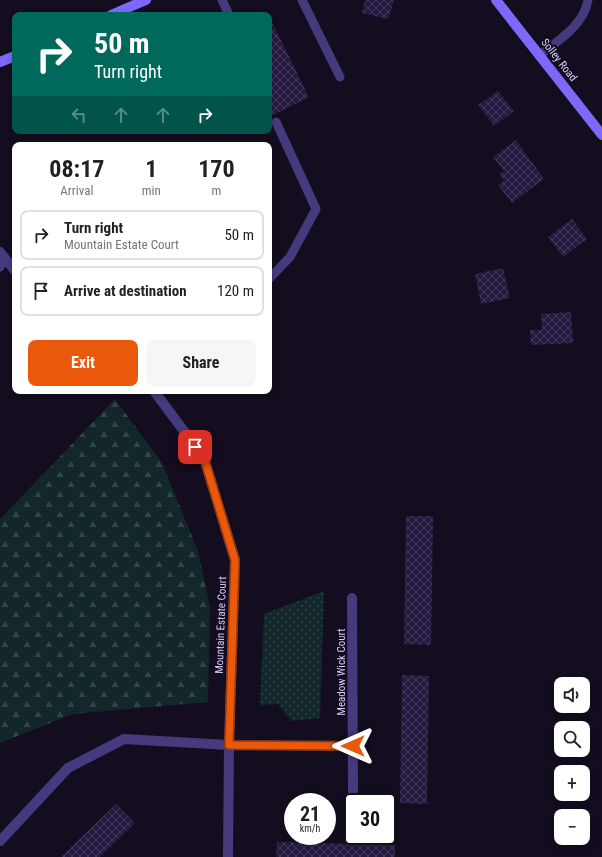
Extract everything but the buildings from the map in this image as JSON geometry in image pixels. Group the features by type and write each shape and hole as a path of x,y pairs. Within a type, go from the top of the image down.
{"main road":[{"path":"118,12 146,0"},
{"name":"Solley Road","path":"496,0 602,136"},
{"path":"0,62 12,57"}],"street":[{"path":"1,259 12,268"},
{"name":"Mountain Estate Court","path":"156,394 204,458 235,560 229,745 228,857"},
{"name":"Meadow Wick Court","path":"352,598 354,791"},
{"path":"0,841 68,768 124,739 229,745 353,746"}],"lane":[{"path":"222,0 228,12"},
{"path":"302,0 340,77"},
{"path":"540,56 570,32 586,8 588,0"},
{"path":"272,276 290,257 316,209 276,122"}],"green space":[{"path":"115,399 162,463 198,551 210,607 208,702 73,714 0,743 0,519"},
{"path":"324,591 320,718 291,721 278,704 260,705 264,614"}],"route":[{"path":"195,447 204,458 235,560 229,745 353,746"}]}
